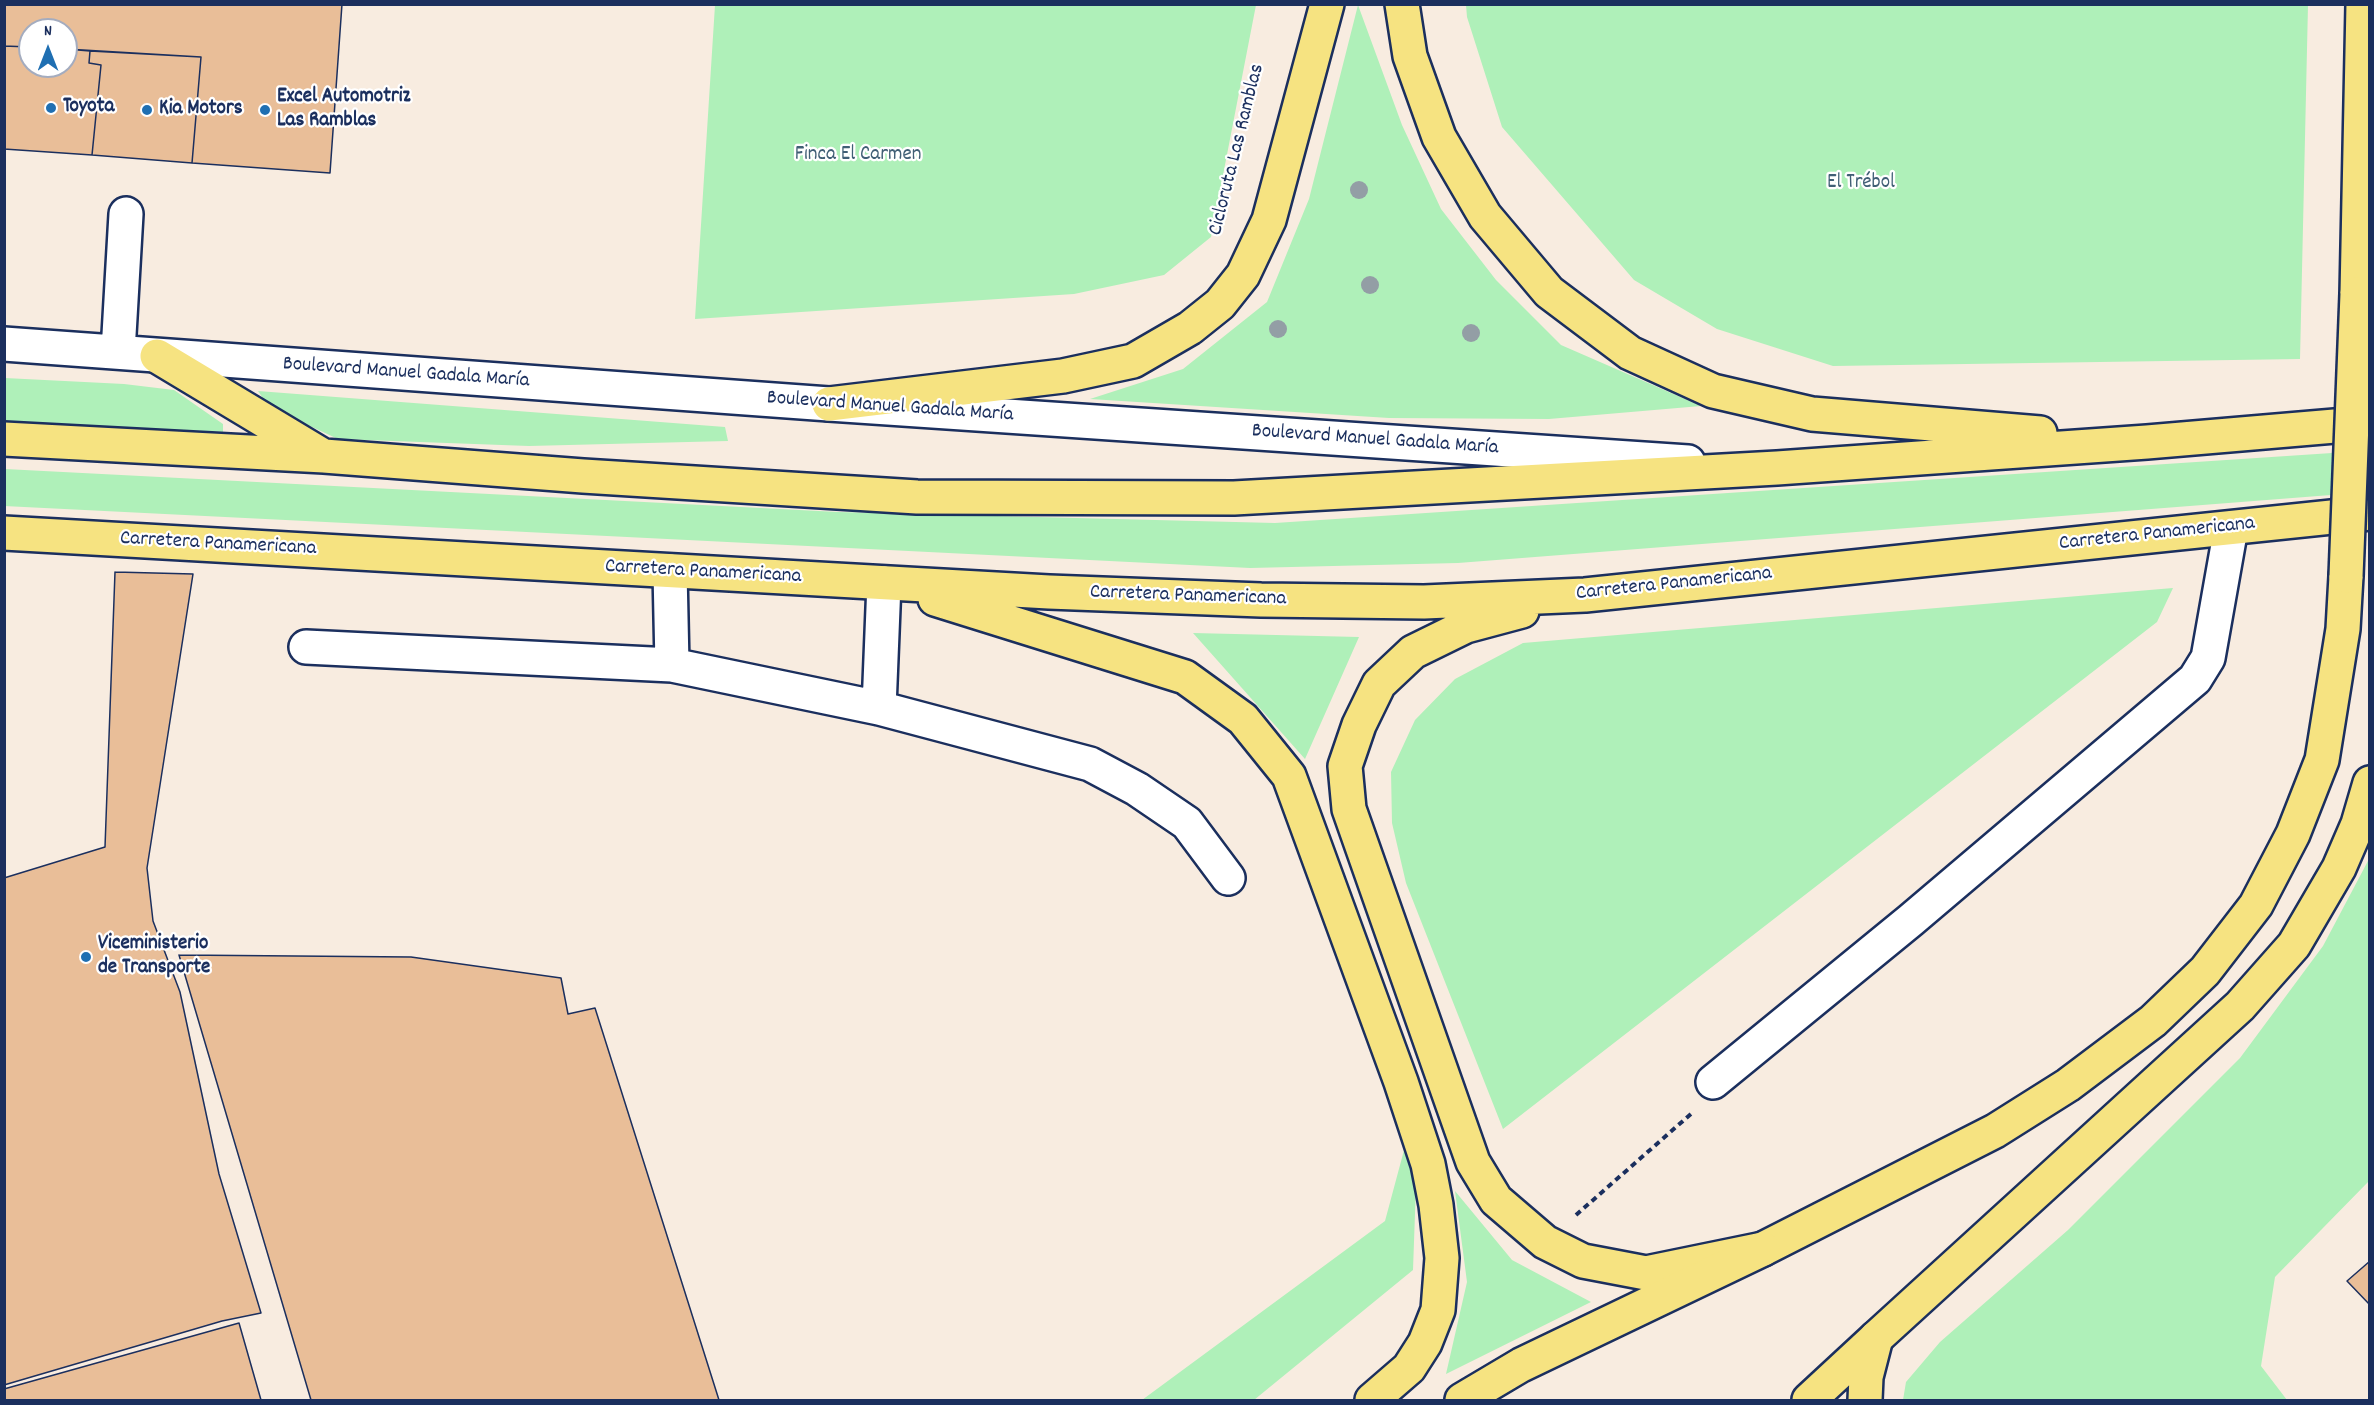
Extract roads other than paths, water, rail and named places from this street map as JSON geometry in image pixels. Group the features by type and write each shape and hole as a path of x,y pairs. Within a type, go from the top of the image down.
{"main road":[{"path":"829,404 1063,376 1133,361 1190,328 1220,304 1243,274 1269,220 1327,4"},
{"path":"1402,4 1410,56 1438,137 1485,216 1549,292 1630,353 1713,392 1812,414 2147,442"},
{"path":"1462,1401 1521,1365 1763,1249 1995,1131 2041,1102 2153,1021 2205,971 2256,906 2293,834 2322,760 2343,629 2357,294 2363,4"},
{"path":"157,356 324,456"},
{"path":"4,439 324,456 583,476 917,497 1234,498 1777,468 2147,442 2370,423"},
{"name":"Carretera Panamericana","path":"4,533 884,583 1261,600 1424,602 1585,595 2370,513"},
{"path":"884,583 1185,677 1243,719 1289,776 1401,1082 1428,1164 1436,1205 1442,1258 1438,1310 1425,1343 1408,1368 1372,1401"},
{"path":"1585,595 1466,626 1413,652 1379,684 1359,725 1345,766 1349,808 1473,1162 1496,1200 1545,1242 1583,1261 1646,1273 1763,1249"},
{"path":"1809,1401 2240,1006 2294,945 2334,878 2358,824 2370,783"},
{"path":"1865,1401 1866,1377 1876,1338"}],"street":[{"path":"118,351 126,214"},
{"name":"Boulevard Manuel Gadala María","path":"4,344 829,404 1777,468"},
{"path":"1713,1082 1920,912 2195,679 2208,658 2230,528"},
{"path":"670,571 672,665"},
{"path":"879,708 884,583"},
{"path":"306,647 672,665 879,708 1090,764 1137,789 1187,823 1228,878"}],"place":[{"name":"Toyota","path":"51,108"},
{"name":"Kia Motors","path":"147,110"},
{"name":"Excel Automotriz Las Ramblas","path":"265,110"},
{"name":"Viceministerio de Transporte","path":"86,957"}],"park label":[{"name":"Finca El Carmen","path":"858,156"},
{"name":"El Trébol","path":"1861,184"}]}
